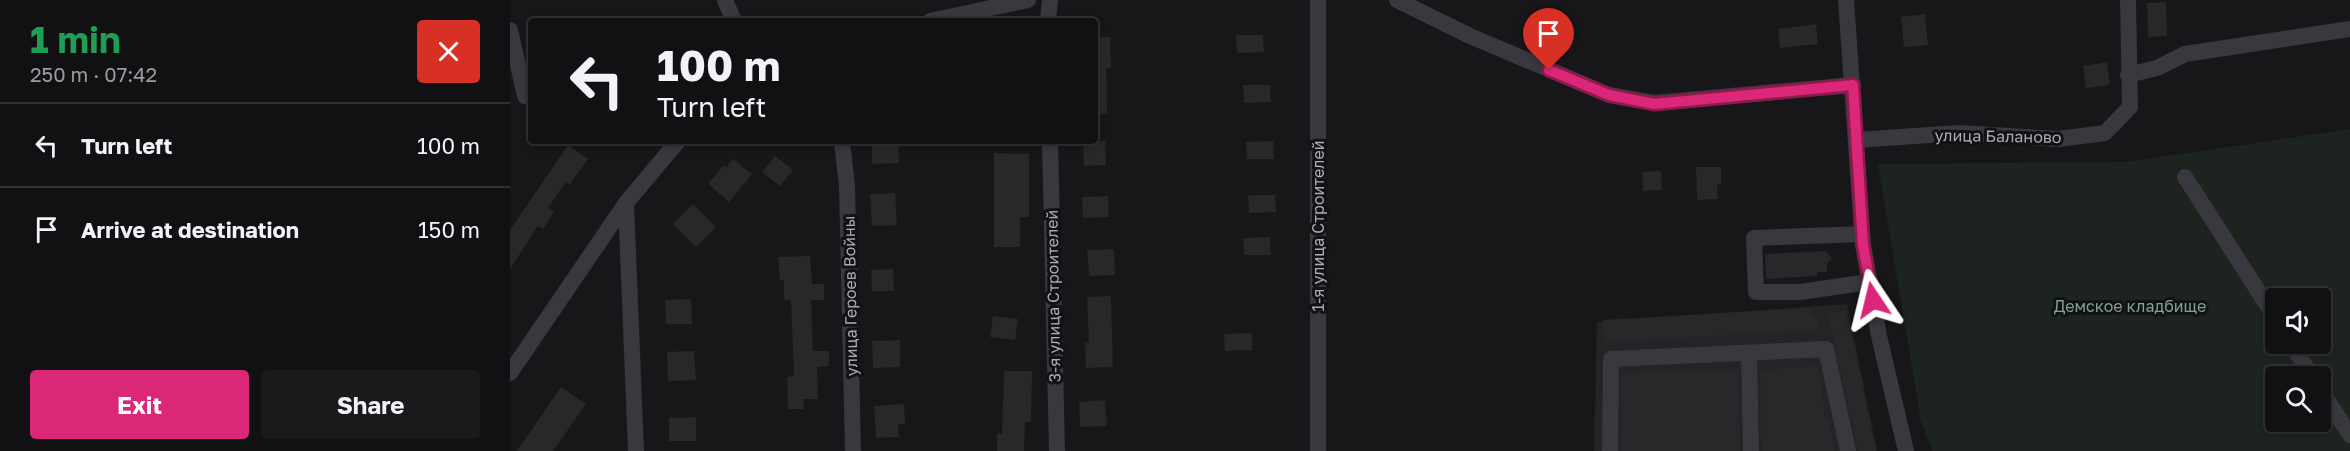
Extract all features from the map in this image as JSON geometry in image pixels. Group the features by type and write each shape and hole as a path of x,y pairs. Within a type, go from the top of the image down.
{"street":[{"path":"724,0 733,18"},
{"path":"944,18 1028,0"},
{"path":"1048,18 1050,0"},
{"name":"1-я улица Строителей","path":"1318,0 1318,451"},
{"path":"1397,0 1470,36 1609,95 1654,104 1853,85"},
{"path":"1846,0 1862,234 1869,282 1906,451"},
{"name":"улица Баланово","path":"1856,140 1959,133 2058,139 2105,133 2130,107 2128,0"},
{"path":"2128,75 2157,68 2186,54 2350,29"},
{"path":"510,30 525,96 528,96"},
{"path":"510,373 626,203 675,144"},
{"name":"улица Героев Войны","path":"842,144 847,186 853,451"},
{"name":"3-я улица Строителей","path":"1050,144 1058,451"},
{"path":"2185,177 2265,302"},
{"path":"626,203 636,451"},
{"path":"1862,234 1754,238 1756,292 1800,291 1869,282"},
{"path":"1610,451 1611,359 1826,349 1848,451"},
{"path":"1749,353 1751,451"},
{"path":"2331,406 2350,435"}],"shaded area":[{"path":"1847,304 1877,451 1594,451 1597,322"}],"green space":[{"name":"Демское кладбище","path":"2350,129 2350,451 1932,451 1921,421 1878,164 2126,162"}],"building":[{"path":"2166,2 2167,36 2148,37 2147,3"},
{"path":"1925,14 1928,45 1904,47 1901,17"},
{"path":"1816,24 1818,44 1780,48 1778,29"},
{"path":"1236,35 1263,35 1264,52 1237,53"},
{"path":"1098,37 1110,37 1111,68 1106,69 1107,114 1098,114"},
{"path":"2107,62 2110,85 2086,88 2083,66"},
{"path":"1243,85 1270,85 1271,102 1244,103"},
{"path":"1098,141 1105,141 1106,165 1084,166 1083,144 1098,144"},
{"path":"1273,141 1274,159 1247,159 1246,142"},
{"path":"872,144 898,144 899,163 872,164"},
{"path":"568,145 588,159 570,184 566,182 548,208 554,212 543,229 538,226 510,269 510,230"},
{"path":"994,153 1029,154 1029,217 1020,217 1020,247 994,247"},
{"path":"775,156 793,170 780,186 762,172"},
{"path":"733,159 752,174 729,202 708,184 724,165 726,168"},
{"path":"1696,167 1721,167 1721,184 1717,184 1718,199 1697,200"},
{"path":"1661,171 1662,190 1643,191 1642,172"},
{"path":"895,193 897,225 872,226 870,194"},
{"path":"1248,195 1275,195 1276,212 1249,213"},
{"path":"1108,196 1109,217 1083,218 1082,197"},
{"path":"693,204 716,227 696,247 673,224"},
{"path":"1270,237 1271,255 1244,255 1243,238"},
{"path":"1114,249 1115,275 1089,276 1087,250"},
{"path":"1825,251 1832,258 1827,264 1827,272 1817,272 1817,276 1766,279 1765,254"},
{"path":"810,256 812,284 824,284 824,300 811,300 813,351 829,351 829,366 817,367 818,399 803,399 804,409 788,409 787,377 794,376 791,300 784,300 784,280 780,280 778,257"},
{"path":"893,269 894,291 872,291 871,270"},
{"path":"1111,296 1113,367 1086,368 1085,343 1089,342 1087,297"},
{"path":"691,299 692,324 666,324 665,300"},
{"path":"1811,308 1811,317 1818,316 1819,330 1604,342 1603,320"},
{"path":"1846,310 1876,451 1858,451 1828,314"},
{"path":"993,316 1018,319 1015,340 990,337"},
{"path":"1252,333 1252,350 1225,351 1224,334"},
{"path":"900,340 900,367 873,368 872,341"},
{"path":"694,351 696,380 668,381 667,352"},
{"path":"1819,366 1825,419 1830,419 1834,451 1761,451 1760,370"},
{"path":"1739,369 1740,451 1620,451 1621,373"},
{"path":"1004,371 1032,371 1031,422 1025,422 1024,451 997,451 997,434 1002,434"},
{"path":"561,387 586,404 553,451 517,451"},
{"path":"1105,400 1107,426 1080,427 1079,402"},
{"path":"904,404 905,424 898,424 899,437 876,438 874,406"},
{"path":"696,417 696,441 669,441 669,418"}],"route":[{"path":"1549,70 1609,95 1654,104 1853,85 1863,245 1873,300"}]}
